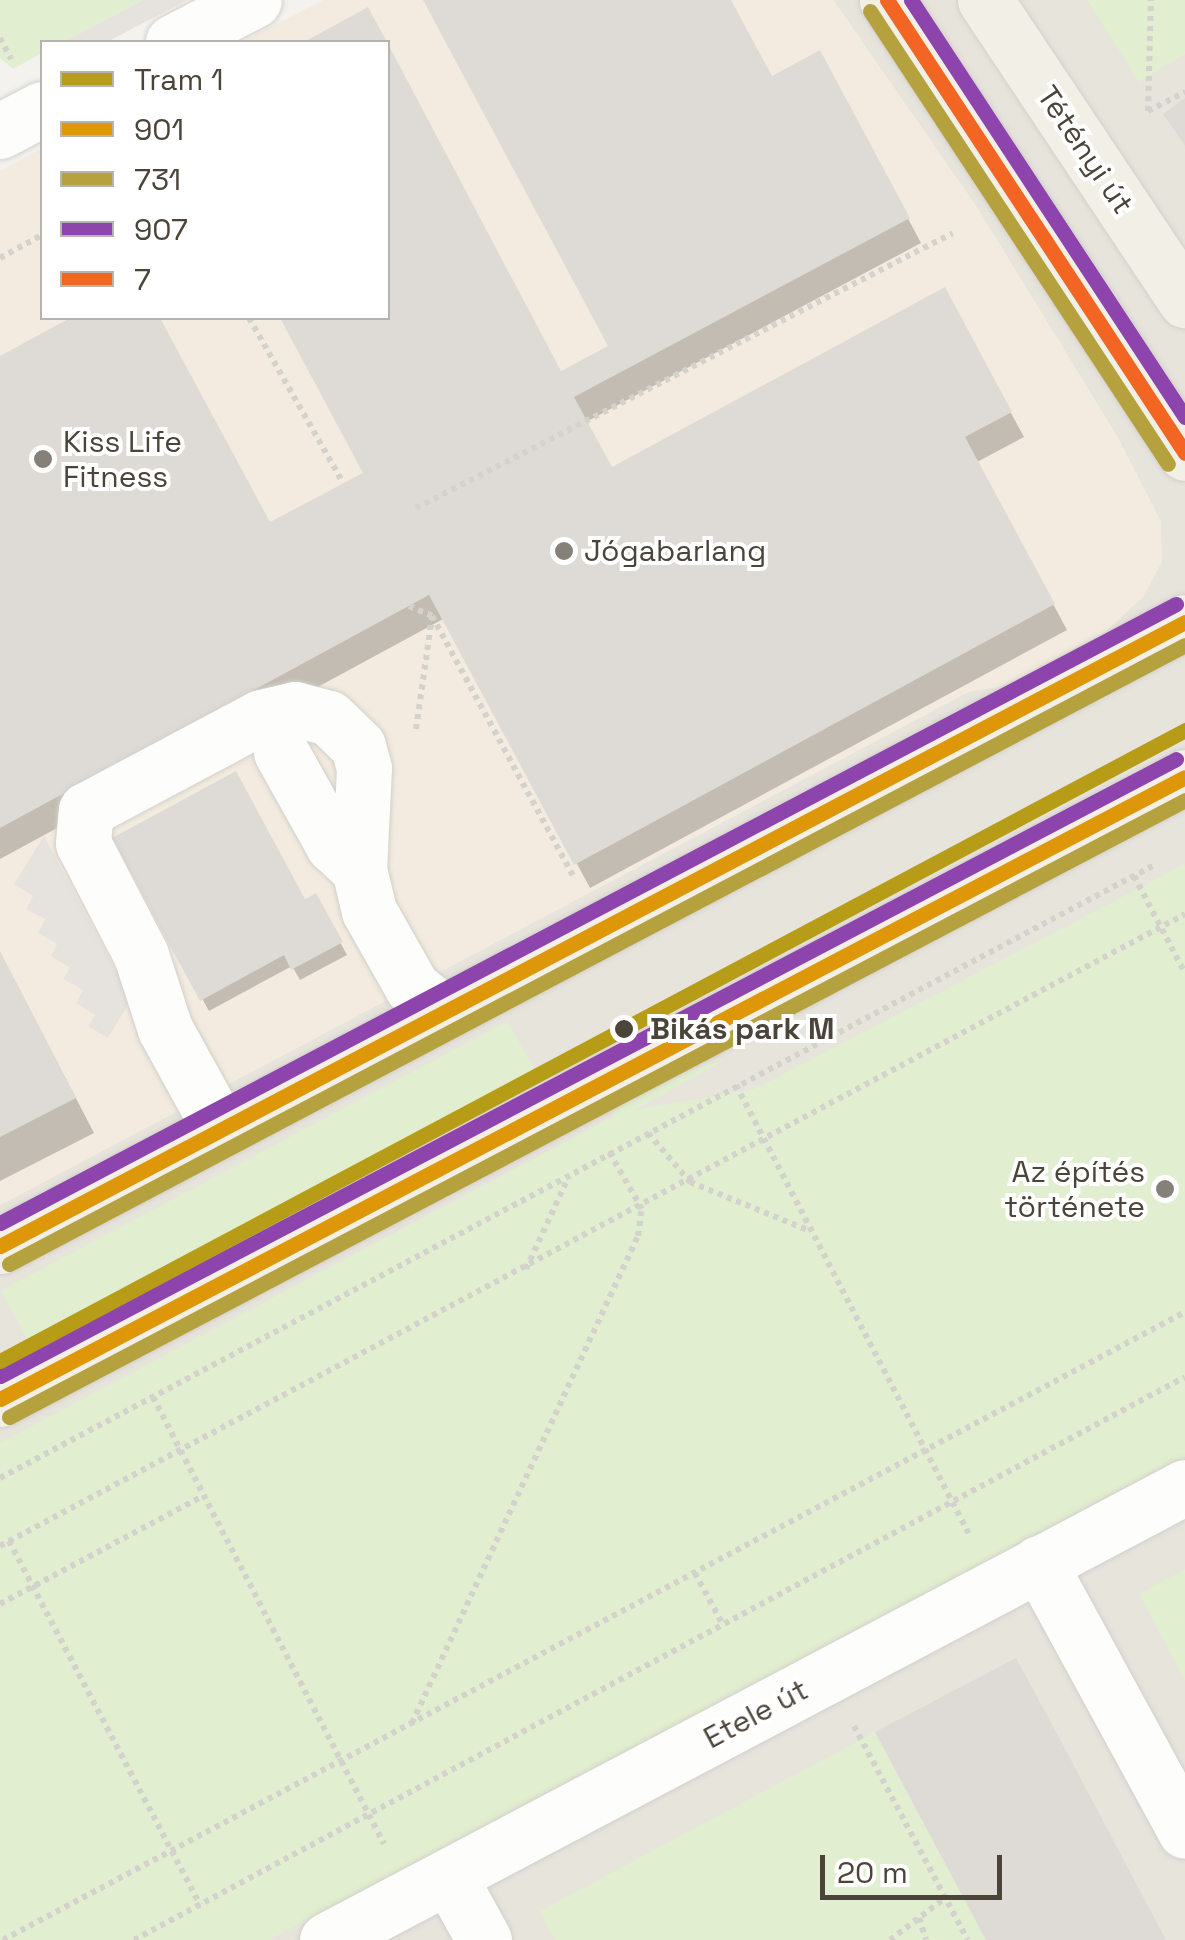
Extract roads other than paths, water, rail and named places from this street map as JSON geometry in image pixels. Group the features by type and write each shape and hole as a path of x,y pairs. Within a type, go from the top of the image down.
{"main road":[{"path":"887,0 1185,453"},
{"name":"Tétényi út","path":"985,0 1185,300"},
{"path":"0,1246 1185,622"},
{"path":"0,1399 1185,776"}],"street":[{"path":"176,40 254,0"},
{"path":"0,131 40,110"},
{"path":"220,1129 165,1029 141,956 83,843 86,810 261,717 314,711 344,730 364,768 359,869 369,911 396,964 441,1012"},
{"path":"281,752 333,844 359,869"},
{"name":"Etele út","path":"328,1940 1185,1487"},
{"path":"1018,1574 1185,1831"},
{"path":"431,1888 484,1940"}],"tram line":[{"name":"1","path":"0,1361 1185,730"}],"place":[{"name":"Kiss Life Fitness","path":"43,459"},
{"name":"Jógabarlang","path":"564,551"},
{"name":"Bikás park M","path":"624,1029"},
{"name":"Az építés története","path":"1165,1189"}]}
